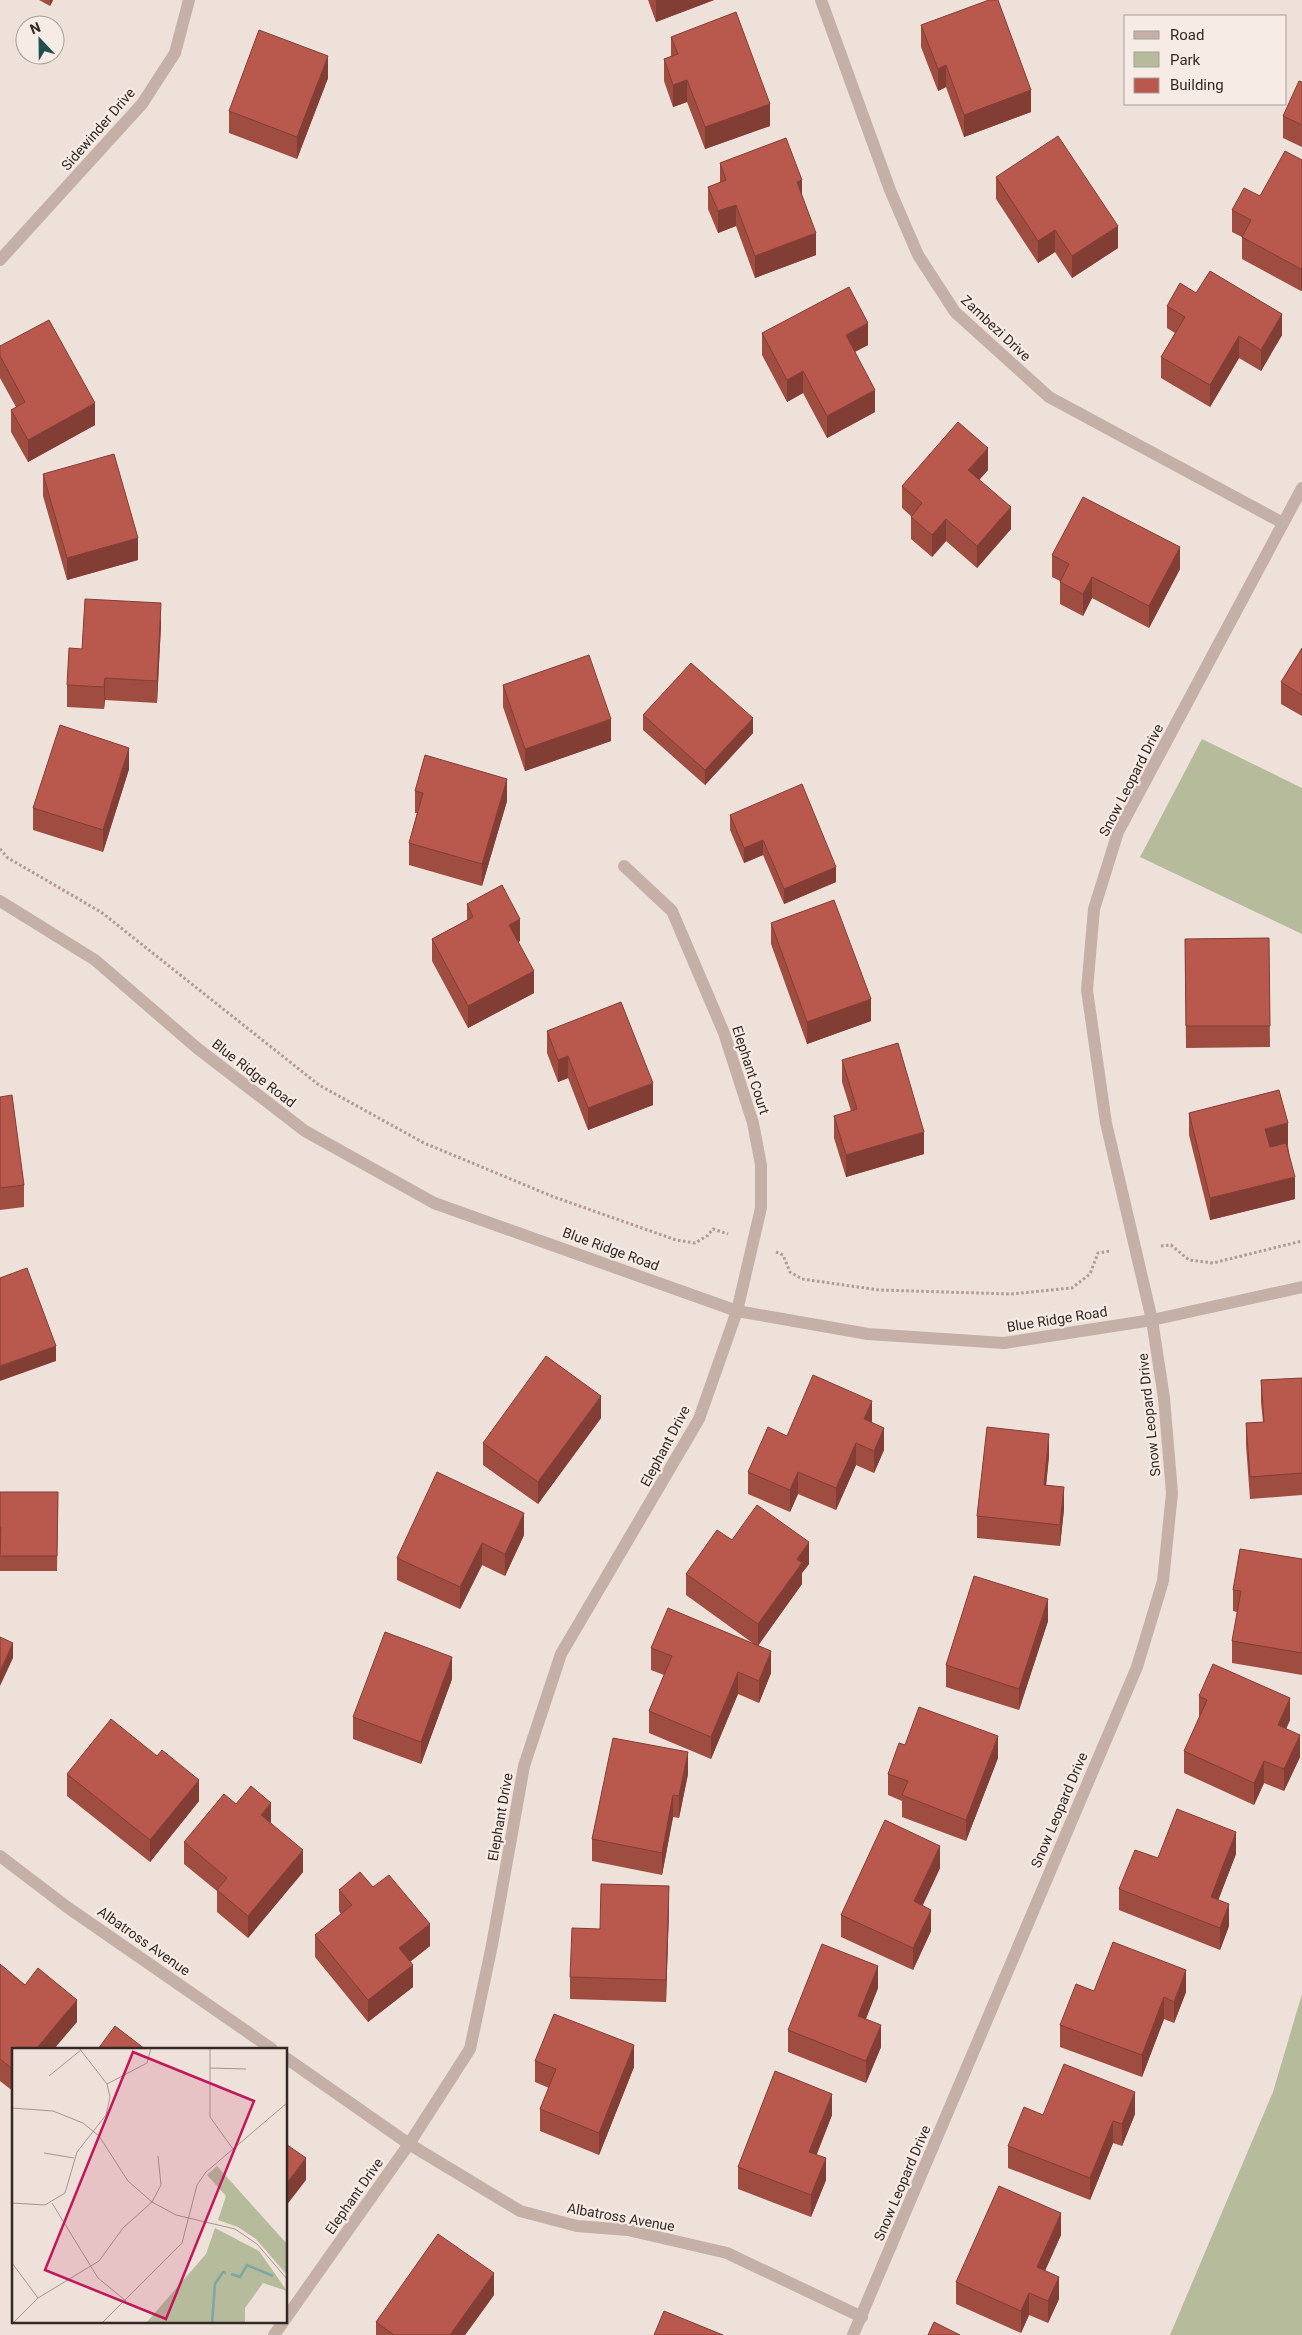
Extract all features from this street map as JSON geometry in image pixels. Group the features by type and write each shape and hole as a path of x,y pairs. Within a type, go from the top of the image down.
{"street":[{"name":"Sidewinder Drive","path":"0,260 142,104 176,53 189,0"},
{"name":"Zambezi Drive","path":"822,0 890,190 918,256 954,312 1049,397 1283,523"},
{"name":"Snow Leopard Drive","path":"853,2335 1137,1667 1160,1590 1172,1493 1164,1398 1152,1320 1106,1124 1088,990 1094,909 1118,832 1302,488"},
{"name":"Elephant Court","path":"624,866 672,911 724,1033 753,1123 762,1165 761,1208 737,1311"},
{"name":"Blue Ridge Road","path":"0,901 95,960 197,1048 305,1132 434,1203 737,1311 868,1334 1004,1343 1152,1320 1302,1286"},
{"name":"Elephant Drive","path":"288,2316 409,2144 470,2049 492,1946 524,1766 561,1654 699,1418 737,1311"},
{"name":"Albatross Avenue","path":"0,1856 67,1907 271,2048"},
{"name":"Albatross Avenue","path":"288,2059 409,2144 520,2211 577,2226 628,2230 727,2253 862,2317"},
{"name":"Elephant Drive","path":"274,2335 284,2322"}],"path":[{"path":"0,849 8,858 101,912 318,1085 424,1144 554,1197 676,1240 694,1243 707,1236 713,1229 753,1243 783,1255 790,1272 802,1280 878,1290 1011,1294 1072,1288 1090,1274 1098,1253 1171,1245 1189,1260 1213,1263 1302,1241"}],"green space":[{"path":"1202,739 1302,788 1302,934 1140,857"},
{"path":"1302,1994 1302,2335 1170,2335 1273,2092"}],"building":[{"path":"989,0 998,0 1031,90 964,115 946,65 938,69 921,25"},
{"path":"736,12 770,104 705,127 687,80 673,85 664,59 678,54 671,37"},
{"path":"259,30 328,56 297,137 229,111"},
{"path":"1299,81 1302,82 1302,125 1283,116"},
{"path":"1058,136 1118,226 1072,256 1055,230 1038,241 996,177"},
{"path":"786,138 802,180 797,182 816,233 755,256 736,205 718,211 708,187 726,180 720,163"},
{"path":"1285,151 1302,160 1301,269 1242,237 1251,220 1232,210 1244,188 1260,196"},
{"path":"1210,271 1282,314 1261,350 1239,336 1210,385 1161,357 1185,317 1167,306 1180,283 1196,293"},
{"path":"849,287 868,323 846,335 875,390 827,416 803,371 787,380 762,333"},
{"path":"49,320 95,403 28,440 11,410 25,402 0,356 0,346"},
{"path":"958,422 988,448 968,470 1011,507 977,546 946,519 932,535 911,517 922,503 902,486"},
{"path":"114,454 138,538 67,558 43,474"},
{"path":"1083,497 1180,547 1149,606 1092,577 1083,594 1060,582 1069,564 1052,555"},
{"path":"85,599 161,603 157,681 105,678 104,687 67,685 69,648 82,649"},
{"path":"1302,648 1302,695 1281,682"},
{"path":"589,655 611,719 525,749 503,685"},
{"path":"691,663 753,718 705,770 643,715"},
{"path":"60,725 129,748 103,830 33,808"},
{"path":"425,755 507,779 482,864 409,843 423,793 415,791"},
{"path":"802,784 836,867 784,889 763,840 744,848 730,815"},
{"path":"502,885 520,919 509,925 534,971 468,1006 432,939 473,917 467,904"},
{"path":"834,900 871,999 807,1022 771,923"},
{"path":"1269,938 1270,1026 1186,1026 1185,939"},
{"path":"621,1002 653,1083 588,1108 568,1056 558,1060 547,1031"},
{"path":"898,1043 924,1132 846,1155 834,1116 857,1109 842,1060"},
{"path":"1279,1090 1288,1123 1265,1129 1270,1147 1286,1143 1295,1177 1210,1198 1189,1113"},
{"path":"12,1095 24,1185 0,1188 0,1097"},
{"path":"27,1268 56,1346 0,1366 0,1278"},
{"path":"546,1356 601,1396 538,1482 483,1443"},
{"path":"813,1375 872,1401 864,1419 884,1428 874,1451 856,1443 836,1488 798,1472 790,1490 748,1472 768,1427 787,1436"},
{"path":"1302,1378 1302,1473 1250,1477 1246,1423 1264,1422 1261,1380"},
{"path":"987,1427 1049,1434 1044,1485 1064,1487 1060,1525 977,1516"},
{"path":"437,1472 524,1513 505,1554 482,1543 460,1587 397,1558"},
{"path":"0,1492 58,1492 57,1556 0,1556"},
{"path":"757,1505 809,1542 797,1559 802,1563 758,1624 686,1574 717,1530 732,1540"},
{"path":"1240,1549 1302,1559 1302,1653 1232,1641 1241,1591 1233,1590"},
{"path":"974,1576 1048,1599 1019,1689 946,1665"},
{"path":"668,1608 771,1651 759,1681 738,1672 711,1737 649,1711 672,1656 651,1648"},
{"path":"385,1632 452,1657 421,1742 353,1717"},
{"path":"0,1637 13,1643 0,1671"},
{"path":"1213,1664 1290,1698 1278,1725 1300,1735 1284,1769 1264,1761 1254,1783 1184,1751 1207,1700 1199,1696"},
{"path":"919,1707 998,1736 966,1820 902,1795 908,1781 888,1774 899,1743 905,1745"},
{"path":"111,1719 157,1756 162,1750 199,1780 150,1840 67,1774"},
{"path":"613,1738 688,1752 679,1796 673,1795 662,1853 592,1839"},
{"path":"251,1786 271,1803 261,1815 303,1850 248,1916 217,1890 227,1878 184,1842 224,1794 236,1804"},
{"path":"1177,1809 1236,1832 1211,1897 1229,1904 1220,1928 1119,1889 1135,1850 1158,1858"},
{"path":"885,1820 940,1846 914,1901 931,1910 913,1948 841,1915"},
{"path":"360,1872 373,1887 389,1875 430,1924 399,1948 413,1965 368,2000 315,1935 352,1905 339,1890"},
{"path":"601,1884 669,1886 666,1980 570,1977 572,1928 600,1929"},
{"path":"1113,1942 1186,1970 1174,2002 1164,1997 1142,2055 1060,2025 1076,1984 1094,1991"},
{"path":"822,1944 878,1966 858,2016 881,2025 866,2061 788,2030"},
{"path":"0,1964 25,1985 38,1968 77,2000 37,2048 12,2048 12,2068 0,2059"},
{"path":"554,2014 634,2045 599,2133 540,2109 556,2069 535,2061"},
{"path":"115,2026 144,2048 99,2048"},
{"path":"1064,2064 1135,2092 1122,2124 1113,2121 1090,2178 1008,2146 1024,2107 1043,2115"},
{"path":"775,2071 832,2094 809,2152 826,2158 811,2195 738,2167"},
{"path":"288,2145 306,2158 288,2181"},
{"path":"999,2186 1061,2213 1037,2267 1059,2277 1048,2301 1029,2293 1021,2311 956,2282"},
{"path":"438,2234 494,2273 450,2335 394,2335 376,2322"},
{"path":"664,2311 723,2335 654,2335"},
{"path":"934,2322 960,2335 928,2335"}]}
